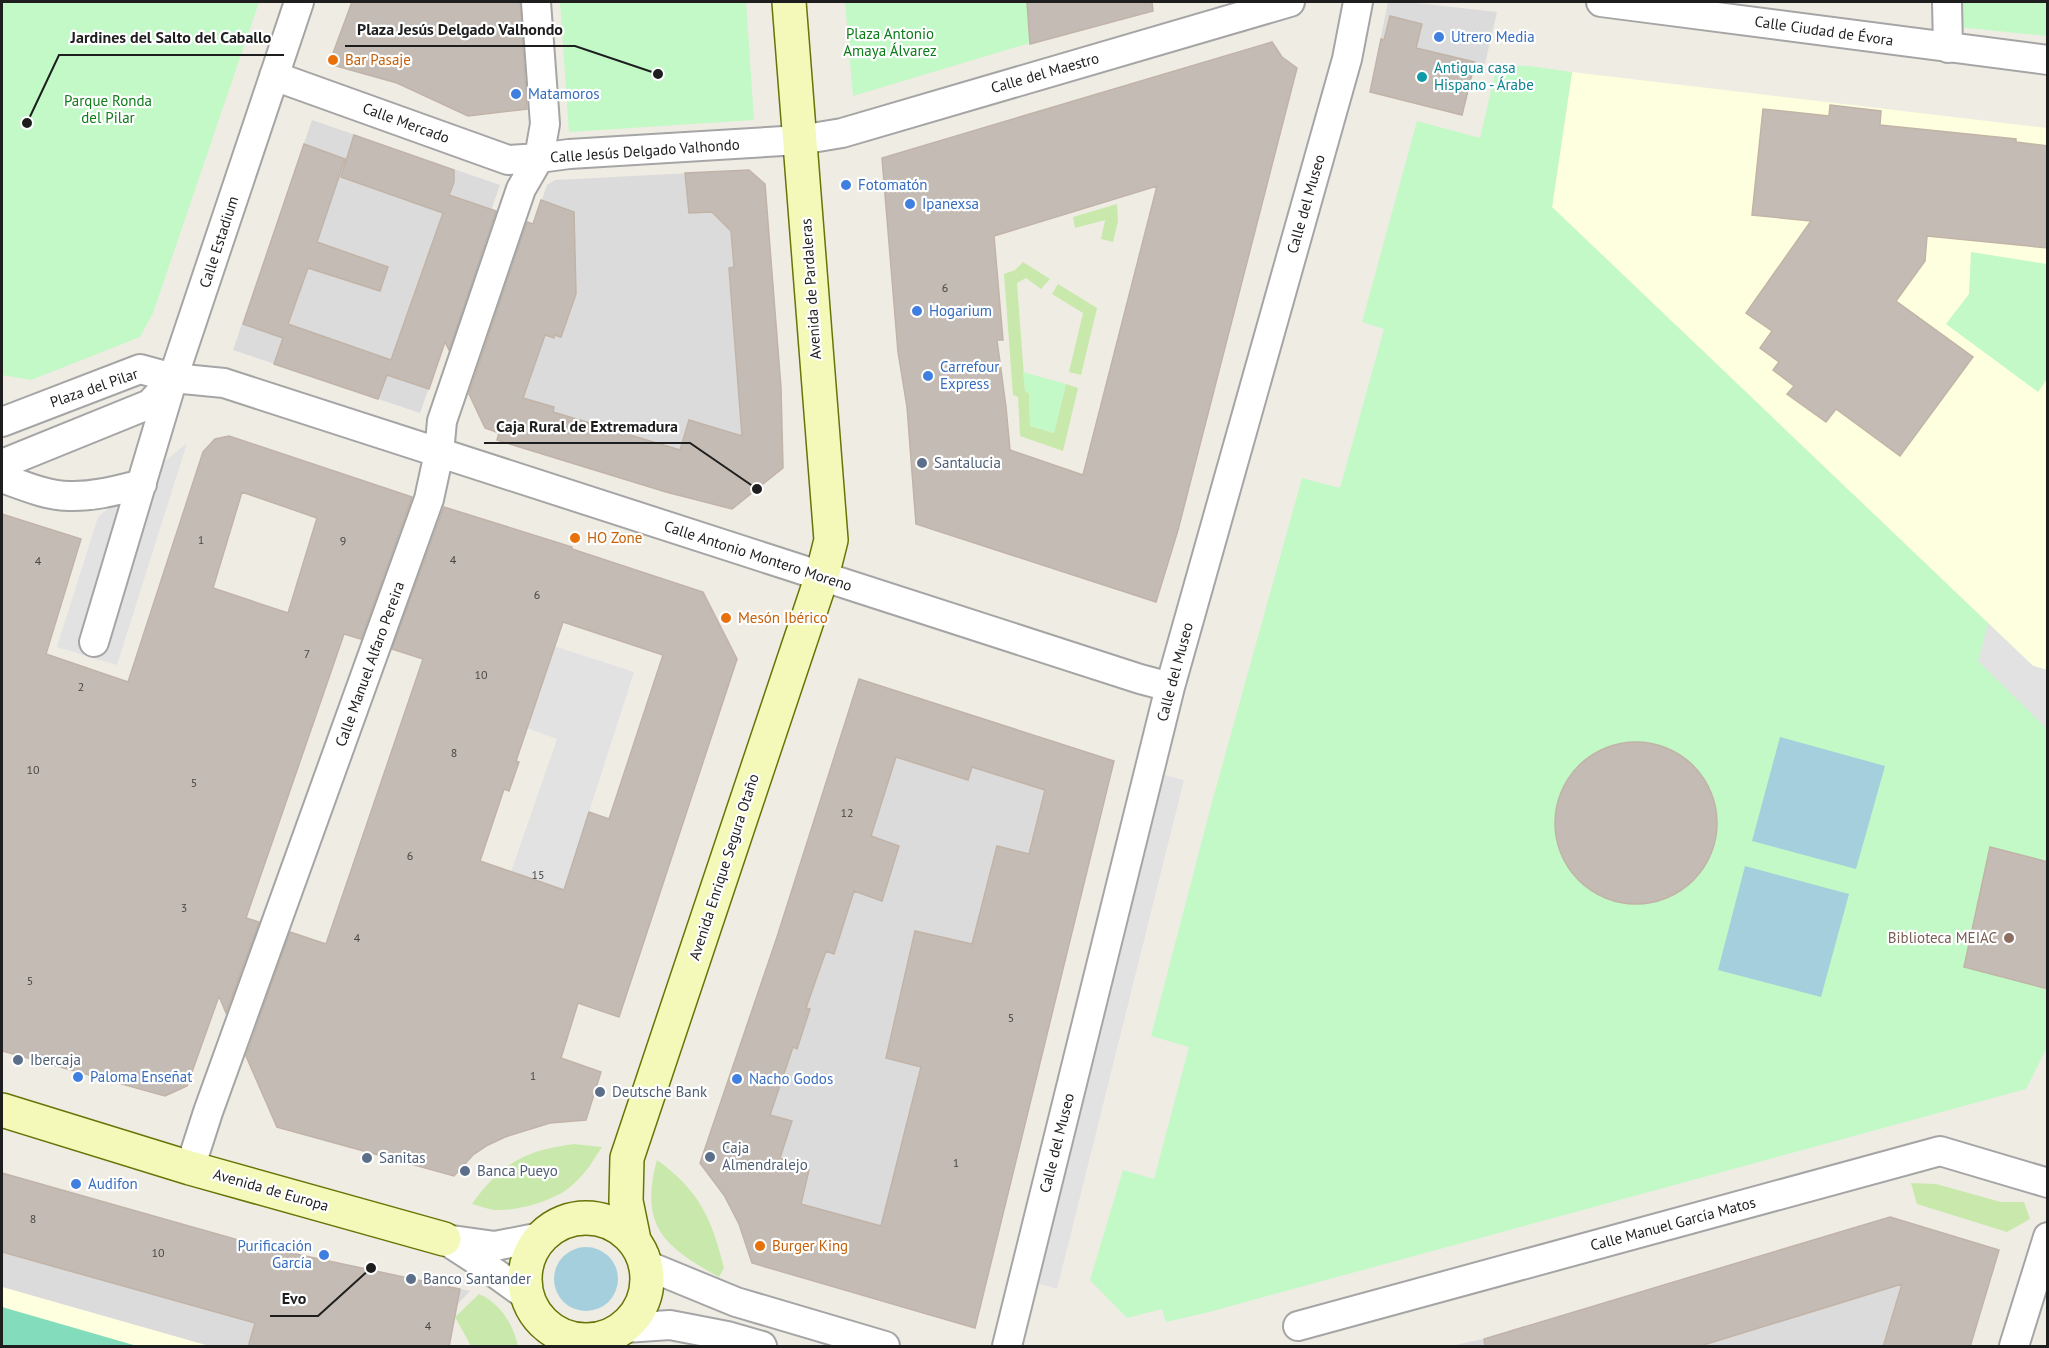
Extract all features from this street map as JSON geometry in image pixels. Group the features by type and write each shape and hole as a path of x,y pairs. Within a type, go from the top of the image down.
{"street":[{"name":"Calle Estadium","path":"142,484 173,378 299,2"},
{"name":"Calle Jesús Delgado Valhondo","path":"536,2 545,124 539,159 569,154 800,140"},
{"name":"Avenida de Pardaleras","path":"789,2 831,540 822,576"},
{"name":"Calle del Maestro","path":"800,140 842,133 1290,2"},
{"name":"Calle del Museo","path":"1006,1347 1170,687 1347,60 1358,2"},
{"name":"Calle Ciudad de Évora","path":"1601,2 1722,10 1948,48 2048,60"},
{"path":"1947,2 1948,48"},
{"name":"Calle Mercado","path":"274,76 508,160 539,159"},
{"name":"Calle Manuel Alfaro Pereira","path":"190,1168 212,1101 429,500 439,453 442,421 521,189 539,159"},
{"name":"Plaza del Pilar","path":"2,422 140,369 173,378 150,404 2,464"},
{"name":"Calle Antonio Montero Moreno","path":"173,378 224,383 1170,687"},
{"path":"2,478 29,488 67,496 110,493 142,484"},
{"path":"94,642 142,484"},
{"name":"Avenida Enrique Segura Otaño","path":"640,1252 626,1201 627,1158 822,576"},
{"name":"Avenida de Europa","path":"2,1110 190,1168 444,1239 527,1296"},
{"name":"Calle Manuel García Matos","path":"1298,1326 1940,1150 2048,1183"},
{"path":"444,1239 495,1246 541,1237 564,1222 588,1217 612,1223 623,1230 640,1252 648,1282 645,1298 637,1314 605,1338"},
{"path":"541,1237 526,1267 527,1296 532,1310 543,1324 555,1332 582,1341 670,1325 727,1336 762,1347"},
{"path":"2014,1347 2048,1237"},
{"path":"640,1252 736,1302 885,1347"}],"shaded area":[{"path":"1388,2 1497,12 1485,64 1475,62 1462,115 1370,92"},
{"path":"1572,72 2047,128 2047,670 2033,666 1552,207"},
{"path":"312,120 500,185 420,413 233,350"},
{"path":"749,170 781,388 783,468 732,509 666,492 497,440 498,433 485,428 478,413 482,400 475,397 547,185 555,180"},
{"path":"187,443 117,665 57,647 98,517"},
{"path":"1988,623 2033,666 2047,670 2047,729 1978,661"},
{"path":"554,646 634,672 580,840 650,920 511,872 557,739 527,728"},
{"path":"859,679 1114,761 975,1328 752,1263 739,1224 724,1195 700,1163 778,935"},
{"path":"1164,775 1184,780 1057,1289 1037,1283"},
{"path":"2,1173 263,1247 470,1291 457,1305 449,1346 209,1346 2,1287"},
{"path":"1890,1217 1970,1346 1450,1346 1488,1338"},
{"path":"2,1287 209,1346 2,1346"}],"green space":[{"name":"Parque Ronda del Pilar","path":"2,2 259,2 153,313 140,337 31,380 2,375"},
{"path":"560,2 746,2 754,120 569,132"},
{"name":"Plaza Antonio Amaya Álvarez","path":"845,2 1027,2 1030,43 853,96"},
{"path":"1957,2 2047,2 2047,36 1957,27"},
{"path":"1497,65 1529,66 1572,72 1552,207 2033,666 2047,670 2047,1047 2026,1089 1209,1312 1166,1322 1162,1309 1127,1318 1090,1280 1123,1170 1154,1179 1189,1047 1151,1036 1212,802 1302,478 1340,488 1384,329 1362,322 1417,121 1480,138"},
{"path":"1117,204 1118,221 1113,242 1101,239 1105,220 1075,228 1073,217"},
{"path":"1971,252 2047,264 2047,379 2038,392 1946,324 1969,294"},
{"path":"1023,262 1050,279 1041,289 1026,278 1017,283 1025,391 1029,393 1030,426 1054,433 1066,384 1078,388 1063,451 1020,436 1018,397 1013,395 1004,274 1015,270"},
{"path":"1058,284 1097,308 1081,375 1069,372 1083,313 1052,294"},
{"path":"1023,372 1066,384 1054,433 1030,426 1029,393 1025,391"},
{"path":"574,1144 602,1147 575,1183 555,1197 514,1209 495,1210 472,1204 493,1178 516,1161 542,1150"},
{"path":"657,1160 684,1183 709,1220 724,1268 719,1277 684,1255 670,1244 661,1232 654,1218 651,1202"},
{"path":"1911,1183 1936,1184 2001,1202 2024,1202 2030,1219 2007,1232 1917,1204"},
{"path":"479,1294 494,1303 505,1315 518,1346 471,1346 455,1317"},
{"path":"2,1307 137,1346 2,1346"}],"water":[{"path":"1780,737 1885,766 1856,869 1752,841"},
{"path":"1745,866 1849,894 1821,997 1718,970"},
{"path":"586,1247 609,1256 618,1279 609,1302 586,1311 563,1302 554,1279 563,1256"}],"building":[{"path":"352,2 520,2 527,109 468,116 397,83 329,64"},
{"path":"1027,2 1152,2 1153,11 1030,44"},
{"name":"Antigua casa Hispano - Árabe","path":"1390,16 1422,24 1416,48 1475,62 1462,115 1370,92 1381,39 1384,40"},
{"path":"1272,42 1282,57 1297,68 1178,530 1156,602 916,524 907,407 898,352 882,158","holes":["1157,186 1083,475 1010,450 997,340 1003,340 994,236"]},
{"path":"1830,105 1881,111 1880,125 2016,139 2016,142 2048,146 2048,248 1927,236 1925,261 1896,301 1973,357 1900,456 1836,409 1826,422 1787,394 1794,386 1773,370 1779,362 1760,348 1772,331 1746,313 1811,221 1752,215 1763,109 1829,116"},
{"path":"354,135 454,170 454,182 449,195 496,211 449,350 445,342 429,389 387,375 378,399 274,364 283,338 243,324 304,144 345,159 317,242 388,267 380,291 308,268 288,324 391,360 443,213 341,177"},
{"path":"749,170 765,184 781,388 783,468 732,509 666,492 497,440 499,433 485,428 469,394 527,222 533,224 541,200 574,212 576,294 561,337 554,335 554,338 545,335 523,398 554,407 553,412 680,450 689,420 742,436 729,268 734,267 731,231 712,212 689,213 685,173"},
{"path":"229,436 412,497 361,639 344,634 246,918 259,922 226,1013 219,996 187,1086 165,1096 2,1051 2,514 81,539 46,654 128,682 203,452 215,439","holes":["242,492 317,518 288,613 213,588"]},
{"path":"444,507 572,547 572,549 703,592 737,659 619,1017 578,1003 561,1058 601,1072 586,1120 550,1123 505,1137 473,1155 454,1176 277,1127 246,1056 290,932 326,944 423,659 392,649","holes":["563,622 663,655 609,819 589,812 564,890 480,861 504,789 509,791 519,762 516,761"]},
{"path":"859,679 1114,761 975,1328 752,1263 739,1224 724,1195 700,1163 777,937","holes":["896,757 968,780 972,767 1045,790 1029,854 997,846 972,944 915,931 886,1058 921,1067 881,1226 801,1204 809,1170 780,1158 792,1121 770,1115 793,1047 797,1049 810,1009 806,1008 826,951 834,954 854,891 882,901 899,846 871,836"]},
{"path":"1636,742 1667,749 1681,756 1693,766 1703,778 1710,792 1717,823 1710,854 1703,868 1693,880 1681,890 1667,897 1636,904 1605,897 1591,890 1579,880 1569,868 1562,854 1555,823 1562,792 1569,778 1579,766 1591,756 1605,749"},
{"name":"Biblioteca MEIAC","path":"1990,847 2048,862 2048,989 1964,967"},
{"path":"2,1173 263,1247 460,1289 449,1347 248,1347 255,1323 2,1252"},
{"path":"1890,1217 1999,1250 1970,1347 1883,1347 1902,1284 1697,1347 1485,1347 1484,1339"}],"place":[{"name":"Utrero Media","path":"1439,37"},
{"name":"Bar Pasaje","path":"333,60"},
{"name":"Plaza Jesús Delgado Valhondo","path":"658,74"},
{"name":"Antigua casa Hispano - Árabe","path":"1422,77"},
{"name":"Matamoros","path":"516,94"},
{"name":"Jardines del Salto del Caballo","path":"27,123"},
{"name":"Fotomatón","path":"846,185"},
{"name":"Ipanexsa","path":"910,204"},
{"name":"Hogarium","path":"917,311"},
{"name":"Carrefour Express","path":"928,376"},
{"name":"Santalucia","path":"922,463"},
{"name":"Caja Rural de Extremadura","path":"757,489"},
{"name":"HO Zone","path":"575,538"},
{"name":"Mesón Ibérico","path":"726,618"},
{"name":"Biblioteca MEIAC","path":"2009,938"},
{"name":"Ibercaja","path":"18,1060"},
{"name":"Paloma Enseñat","path":"78,1077"},
{"name":"Nacho Godos","path":"737,1079"},
{"name":"Deutsche Bank","path":"600,1092"},
{"name":"Caja Almendralejo","path":"710,1157"},
{"name":"Sanitas","path":"367,1158"},
{"name":"Banca Pueyo","path":"465,1171"},
{"name":"Audifon","path":"76,1184"},
{"name":"Burger King","path":"760,1246"},
{"name":"Purificación García","path":"324,1255"},
{"name":"Evo","path":"371,1268"},
{"name":"Banco Santander","path":"411,1279"}]}
